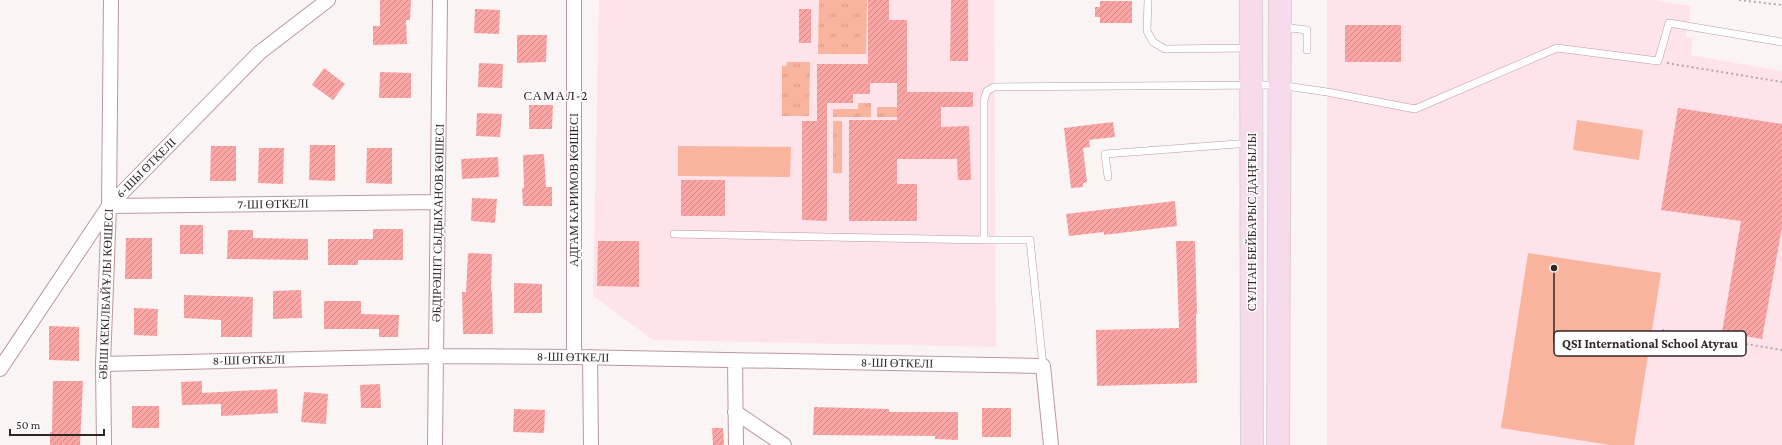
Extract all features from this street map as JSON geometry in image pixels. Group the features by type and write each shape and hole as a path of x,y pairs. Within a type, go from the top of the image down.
{"main road":[{"name":"СҰЛТАН БЕЙБАРЫС ДАҢҒЫЛЫ","path":"1252,0 1252,445"},
{"path":"1278,445 1280,0"}],"street":[{"name":"ӘБІШ КЕКІЛБАЙҰЛЫ КӨШЕСІ","path":"104,445 103,364 109,206 111,0"},
{"name":"6-ШЫ ӨТКЕЛІ","path":"0,370 109,206 259,53 328,0"},
{"name":"ӘБДІРӘШІТ СЫДЫХАНОВ КӨШЕСІ","path":"435,445 440,0"},
{"name":"АДГАМ КАРИМОВ КӨШЕСІ","path":"574,0 574,357"},
{"name":"7-ШІ ӨТКЕЛІ","path":"109,206 438,202"},
{"name":"8-ШІ ӨТКЕЛІ","path":"103,364 436,356 590,357 1043,366"},
{"path":"590,357 591,445"},
{"path":"736,360 736,445"},
{"path":"1043,366 1051,445"},
{"path":"736,412 784,445"}],"lane":[{"path":"1148,0 1147,31 1153,42 1165,49 1251,48"},
{"path":"984,240 984,100 987,91 994,87 1279,85 1327,92 1415,109 1557,48 1658,61 1669,23 1782,42"},
{"path":"1280,26 1307,30 1307,50"},
{"path":"1108,177 1105,154 1252,143"},
{"path":"674,234 1030,240 1043,366"}],"path":[{"path":"1739,0 1782,5"},
{"path":"1658,61 1782,82"},
{"path":"1662,330 1782,350"}],"shaded area":[{"path":"599,0 994,0 996,347 653,340 593,296"},
{"path":"1327,0 1654,0 1691,6 1686,37 1693,38 1691,55 1782,71 1782,445 1327,445"}],"green space":[{"path":"819,0 867,0 866,54 818,54"},
{"path":"787,62 810,62 809,116 782,116 782,66 786,66"},
{"path":"858,103 871,103 871,117 833,117 833,109 858,109"},
{"path":"877,107 897,107 897,117 877,117"},
{"path":"1577,120 1643,130 1639,160 1573,150"},
{"path":"833,121 842,121 842,173 833,173"},
{"path":"678,146 791,147 790,177 678,176"},
{"path":"1528,253 1661,273 1634,445 1610,445 1501,428"}],"building":[{"path":"380,0 411,0 410,20 406,20 407,44 373,45 373,26 380,26"},
{"path":"868,0 889,0 889,20 907,20 907,92 973,92 973,107 941,107 941,127 969,126 971,180 958,180 957,159 897,159 897,184 917,184 917,221 849,221 849,120 897,120 897,83 870,83 870,94 853,94 853,103 827,103 827,221 802,220 802,121 817,121 817,64 868,64"},
{"path":"951,0 968,0 968,61 950,61"},
{"path":"1100,1 1132,1 1132,23 1100,23 1100,17 1095,17 1095,7 1100,7"},
{"path":"475,9 500,10 499,34 474,33"},
{"path":"799,9 811,9 811,43 799,43"},
{"path":"1345,25 1401,25 1401,62 1345,62"},
{"path":"517,35 547,35 546,62 517,63"},
{"path":"479,63 503,64 502,88 478,87"},
{"path":"324,68 345,84 333,100 312,85"},
{"path":"380,72 411,73 411,98 379,98"},
{"path":"529,105 553,105 552,129 529,129"},
{"path":"1678,108 1782,124 1782,227 1762,339 1722,332 1741,221 1661,210"},
{"path":"477,113 502,114 500,137 476,136"},
{"path":"1113,122 1115,137 1089,140 1090,147 1083,148 1087,182 1083,183 1083,187 1071,188 1064,128"},
{"path":"310,145 335,145 335,181 309,180"},
{"path":"211,146 236,146 236,181 210,181"},
{"path":"259,148 284,148 283,184 258,183"},
{"path":"367,148 392,148 392,184 366,183"},
{"path":"544,154 546,187 552,187 552,206 523,206 523,155"},
{"path":"498,157 499,177 462,179 461,159"},
{"path":"681,180 725,180 725,216 681,216"},
{"path":"472,198 497,199 495,223 471,221"},
{"path":"1175,201 1177,226 1104,235 1104,232 1069,236 1066,214"},
{"path":"180,225 203,225 203,254 180,254"},
{"path":"373,229 403,229 403,260 358,260 358,265 328,265 328,239 373,239"},
{"path":"228,230 253,230 253,238 308,239 308,260 227,259"},
{"path":"126,238 152,238 152,279 125,279"},
{"path":"598,241 639,241 639,287 597,286"},
{"path":"1176,241 1195,241 1197,383 1097,386 1096,330 1179,328"},
{"path":"468,253 492,254 491,291 493,334 463,334 462,292 466,292"},
{"path":"514,283 542,284 542,313 514,313"},
{"path":"301,290 302,318 273,319 273,291"},
{"path":"184,295 253,297 252,337 221,337 221,320 184,318"},
{"path":"324,301 361,301 361,314 399,315 398,337 379,337 379,329 324,329"},
{"path":"134,308 158,309 157,336 134,335"},
{"path":"49,326 79,327 79,361 49,360"},
{"path":"53,381 83,381 80,445 50,445 50,432 52,432"},
{"path":"202,381 202,393 277,389 278,413 221,416 221,404 182,405 181,382"},
{"path":"380,384 381,408 361,408 360,385"},
{"path":"304,392 328,394 326,424 301,422"},
{"path":"132,406 159,406 159,428 132,428"},
{"path":"814,407 889,409 889,412 958,412 958,440 935,439 935,436 813,435"},
{"path":"982,408 1011,408 1011,437 982,437"},
{"path":"514,409 545,410 544,433 513,432"},
{"path":"712,428 723,428 724,445 713,445"}],"place":[{"name":"QSI International School Atyrau","path":"1554,268"}],"district":[{"name":"САМАЛ-2","path":"556,95"}]}
